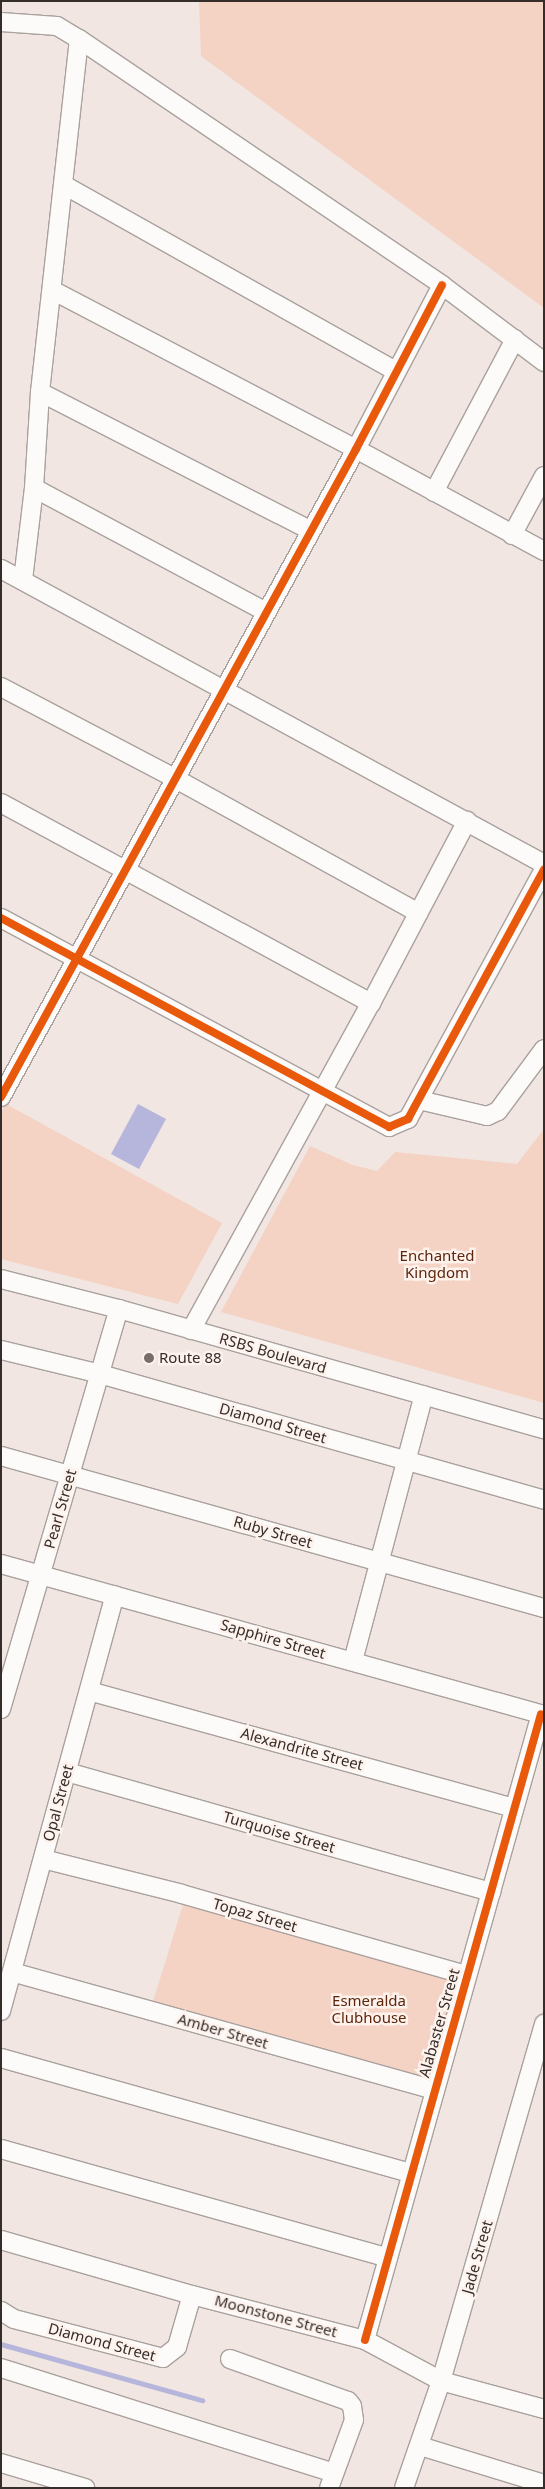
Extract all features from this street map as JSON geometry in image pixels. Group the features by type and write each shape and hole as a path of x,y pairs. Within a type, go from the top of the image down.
{"street":[{"path":"1,22 57,26 79,39 442,285 544,362"},
{"path":"23,580 34,488 40,392 79,39"},
{"path":"64,186 395,371"},
{"path":"1,1097 356,449 395,371 442,285"},
{"path":"52,290 356,449 544,552"},
{"path":"434,492 515,339"},
{"path":"40,392 310,530"},
{"path":"512,535 544,476"},
{"path":"34,488 266,612"},
{"path":"1,569 544,864"},
{"path":"1,687 176,779 419,913"},
{"path":"1,803 370,1003"},
{"path":"191,1330 322,1092 467,821"},
{"path":"1,918 388,1127 408,1119 544,870"},
{"path":"419,1100 487,1116 498,1111 544,1049"},
{"name":"RSBS Boulevard","path":"1,1279 119,1309 544,1429"},
{"name":"Pearl Street","path":"1,1710 8,1665 41,1575 119,1309"},
{"name":"Diamond Street","path":"1,1350 100,1374 544,1500"},
{"path":"353,1661 424,1395"},
{"name":"Ruby Street","path":"1,1456 544,1608"},
{"name":"Sapphire Street","path":"1,1564 542,1714"},
{"name":"Opal Street","path":"1,2011 115,1595"},
{"name":"Alexandrite Street","path":"89,1691 514,1808"},
{"name":"Alabaster Street","path":"365,2340 466,1975 542,1714"},
{"name":"Turquoise Street","path":"67,1772 491,1892"},
{"name":"Topaz Street","path":"43,1858 182,1894 466,1975"},
{"name":"Amber Street","path":"12,1972 434,2090"},
{"name":"Jade Street","path":"404,2488 442,2381 544,2024"},
{"path":"1,2058 411,2173"},
{"path":"1,2149 388,2258"},
{"name":"Moonstone Street","path":"1,2240 365,2340 442,2381 544,2409"},
{"name":"Diamond Street","path":"1,2311 14,2319 163,2358 177,2347 192,2294"},
{"path":"1,2368 331,2480 354,2420 352,2406 348,2400 230,2359"},
{"path":"420,2446 544,2484"},
{"path":"1,2463 85,2488"}],"green space":[{"path":"199,1 544,1 544,308 201,56"},
{"path":"6,1104 222,1223 178,1304 1,1259 1,1113"},
{"name":"Enchanted Kingdom","path":"544,1129 544,1403 221,1312 310,1146 353,1165 377,1171 395,1152 517,1164"},
{"name":"Esmeralda Clubhouse","path":"185,1898 459,1976 431,2085 152,2005"}],"water":[{"path":"138,1104 166,1119 139,1169 111,1154"}],"waterway":[{"path":"1,2344 202,2400"}],"cycle path":[{"path":"1,1097 356,449 442,285"},
{"path":"1,918 389,1127 408,1119 544,870"},
{"path":"365,2340 541,1714"}],"place":[{"name":"Route 88","path":"149,1358"}]}
